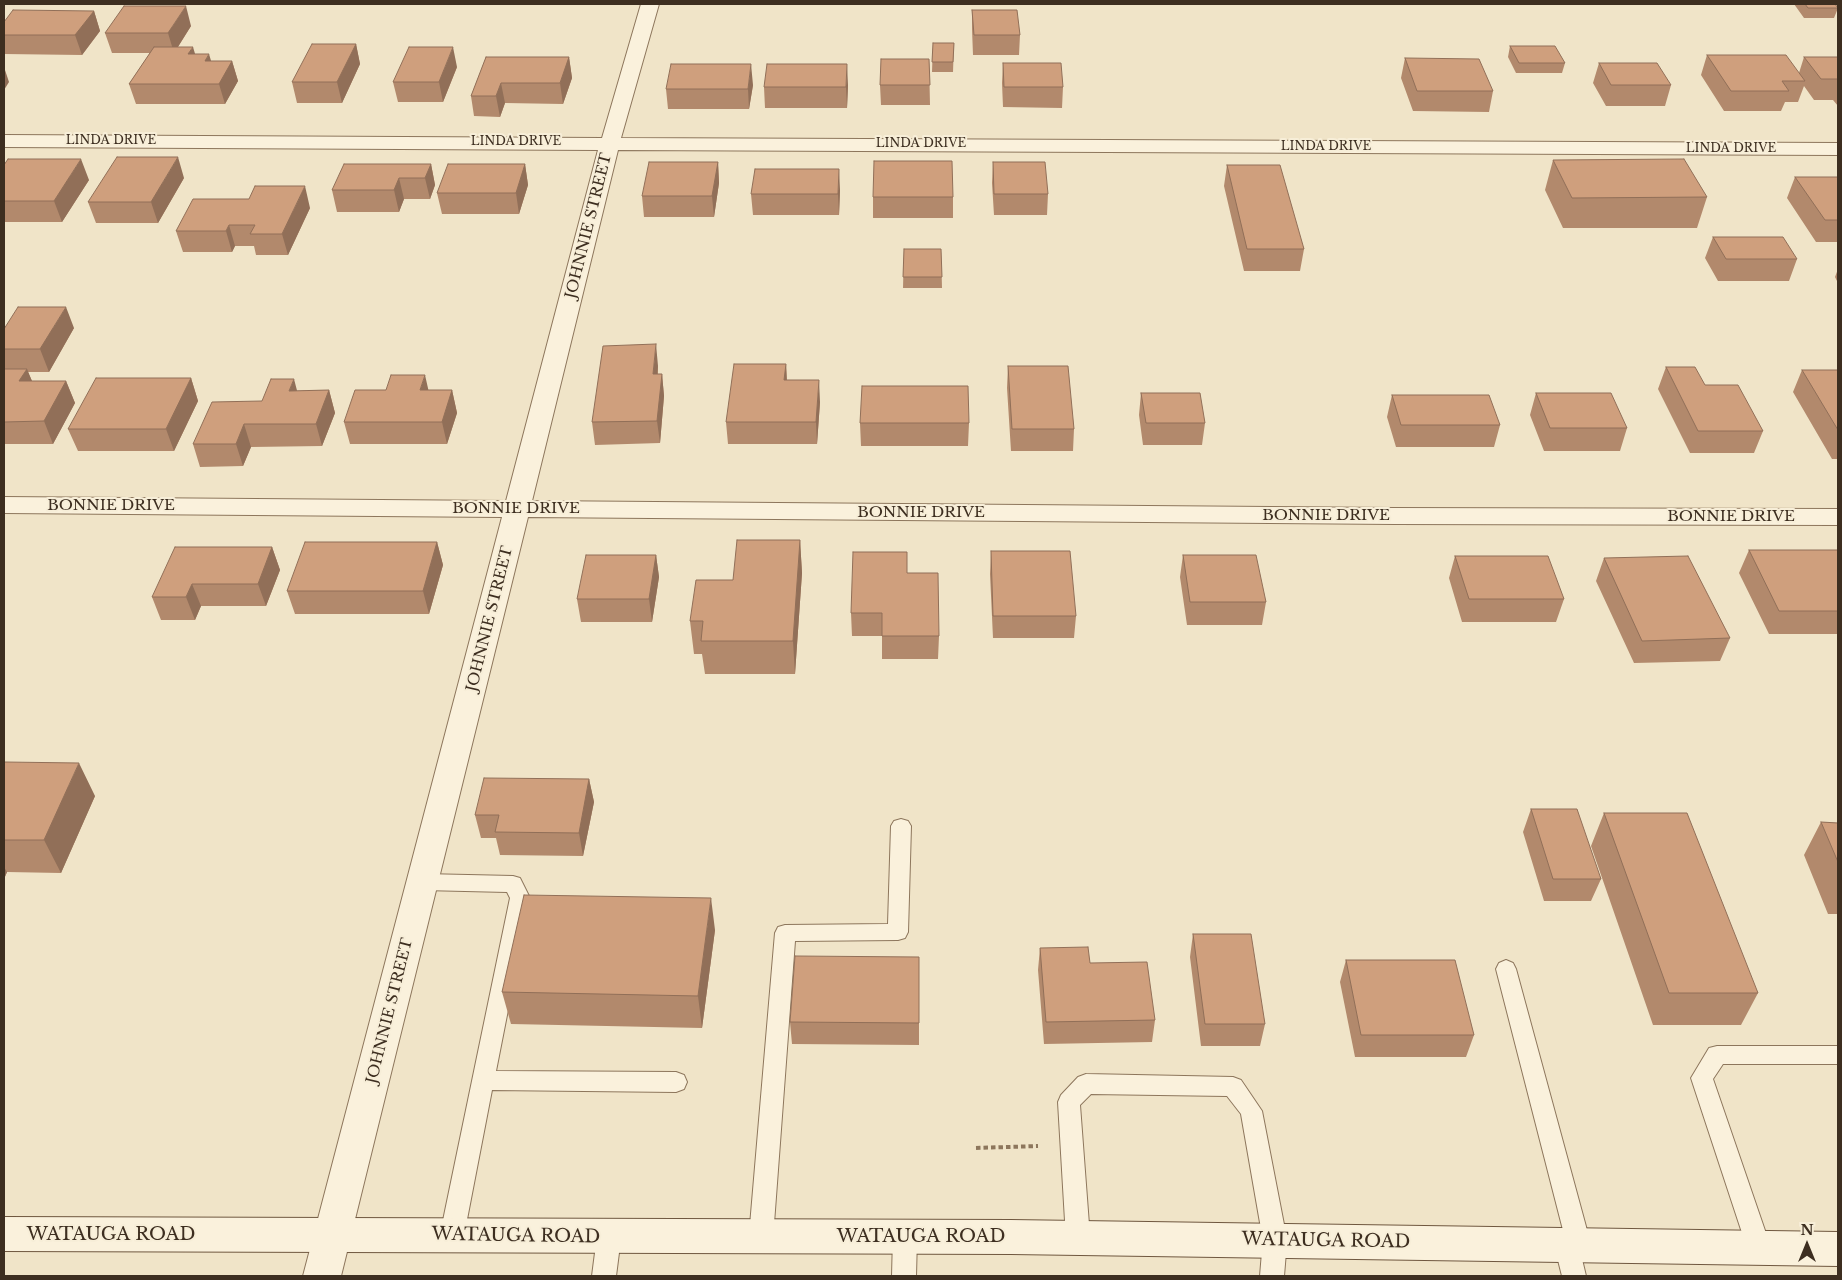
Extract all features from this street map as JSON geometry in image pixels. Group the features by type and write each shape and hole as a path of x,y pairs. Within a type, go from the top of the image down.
{"street":[{"name":"JOHNNIE STREET","path":"322,1276 334,1235 610,143 650,4"},
{"name":"LINDA DRIVE","path":"4,141 1838,149"},
{"name":"BONNIE DRIVE","path":"4,505 1838,518"},
{"name":"WATAUGA ROAD","path":"4,1234 1275,1240 1573,1255 1758,1248 1838,1249"}],"lane":[{"path":"761,1237 785,933 898,932 901,826"},
{"path":"423,882 513,884 520,898 452,1235"},
{"path":"1506,969 1573,1255"},
{"path":"1758,1248 1702,1078 1717,1055 1838,1055"},
{"path":"483,1080 676,1082"},
{"path":"1078,1238 1069,1102 1086,1084 1233,1087 1251,1111 1275,1240 1272,1276"},
{"path":"604,1276 609,1237"},
{"path":"904,1276 905,1237"}],"path":[{"path":"976,1148 1040,1146"}],"building":[{"path":"1805,4 1835,4 1838,8 1808,8"},
{"path":"124,6 186,6 168,33 105,33"},
{"path":"13,10 94,11 75,35 4,35 4,22"},
{"path":"972,10 1017,10 1020,35 974,35"},
{"path":"933,43 954,43 953,62 932,62"},
{"path":"312,44 356,44 337,82 292,82"},
{"path":"1510,46 1555,46 1565,63 1519,63"},
{"path":"154,47 193,47 188,54 209,54 205,61 232,61 219,84 129,84"},
{"path":"409,47 453,47 439,82 393,82"},
{"path":"1707,55 1786,55 1805,81 1782,81 1789,91 1731,91"},
{"path":"486,57 569,57 560,83 501,83 496,96 471,96"},
{"path":"1804,57 1838,57 1838,79 1821,79"},
{"path":"1405,58 1479,59 1493,91 1417,91"},
{"path":"881,59 929,59 930,85 880,85"},
{"path":"1003,63 1061,63 1063,87 1004,87"},
{"path":"1599,63 1657,63 1671,85 1611,85"},
{"path":"671,64 751,64 748,89 666,89"},
{"path":"767,64 847,64 846,87 764,87"},
{"path":"117,157 178,157 151,202 88,202"},
{"path":"8,159 81,159 54,201 4,201 4,165"},
{"path":"1684,159 1707,197 1572,198 1553,160"},
{"path":"874,161 952,161 953,197 873,197"},
{"path":"649,162 718,162 712,196 642,196"},
{"path":"993,162 1045,162 1048,194 994,194"},
{"path":"344,164 431,164 425,178 399,178 394,190 332,190"},
{"path":"448,164 525,164 516,193 437,193"},
{"path":"1227,165 1280,165 1304,249 1247,249"},
{"path":"755,169 839,169 838,194 751,194"},
{"path":"1795,177 1838,177 1838,220 1825,220"},
{"path":"255,186 305,186 282,234 250,234 255,225 229,225 226,231 176,231 193,199 249,199"},
{"path":"1713,237 1783,237 1797,259 1726,259"},
{"path":"904,249 941,249 942,277 903,277"},
{"path":"18,307 66,307 40,349 4,349 4,329"},
{"path":"656,344 653,374 662,374 657,421 592,422 603,346"},
{"path":"734,364 786,364 784,380 819,380 816,422 726,422"},
{"path":"1008,366 1068,366 1074,429 1012,429"},
{"path":"1666,367 1695,367 1705,385 1738,385 1763,431 1698,431"},
{"path":"4,369 27,369 19,381 66,381 44,421 4,422"},
{"path":"1802,370 1838,370 1838,430"},
{"path":"391,375 425,375 420,390 452,390 442,422 344,422 355,390 386,390"},
{"path":"96,378 191,378 166,429 68,429"},
{"path":"271,379 294,379 289,391 329,390 316,424 244,424 236,444 193,444 212,402 262,401"},
{"path":"862,386 968,386 969,423 860,423"},
{"path":"1141,393 1200,393 1205,423 1146,423"},
{"path":"1536,393 1611,393 1627,428 1550,428"},
{"path":"1392,395 1489,395 1500,425 1401,425"},
{"path":"737,540 800,540 793,641 701,641 703,621 690,621 696,580 733,580"},
{"path":"305,542 437,542 423,591 287,591"},
{"path":"175,547 272,547 258,584 192,584 186,597 152,597"},
{"path":"1749,550 1838,550 1838,611 1779,611"},
{"path":"991,551 1070,551 1076,616 993,616"},
{"path":"853,552 907,552 907,573 938,573 939,636 882,636 882,613 851,613"},
{"path":"586,555 656,555 649,599 577,599"},
{"path":"1183,555 1256,555 1266,602 1190,602"},
{"path":"1455,556 1548,556 1564,599 1469,599"},
{"path":"1688,556 1730,638 1642,641 1604,558"},
{"path":"4,762 79,763 44,840 4,840"},
{"path":"484,778 589,779 579,833 495,832 499,815 475,815"},
{"path":"1531,809 1577,809 1601,879 1553,879"},
{"path":"1604,813 1687,813 1758,993 1669,993"},
{"path":"1821,822 1838,823 1838,862"},
{"path":"524,895 711,898 698,996 502,992"},
{"path":"1193,934 1251,934 1265,1024 1205,1024"},
{"path":"1088,947 1090,963 1147,962 1155,1020 1046,1022 1040,948"},
{"path":"795,956 919,957 919,1023 790,1022"},
{"path":"1346,960 1455,960 1474,1035 1361,1035"}]}
